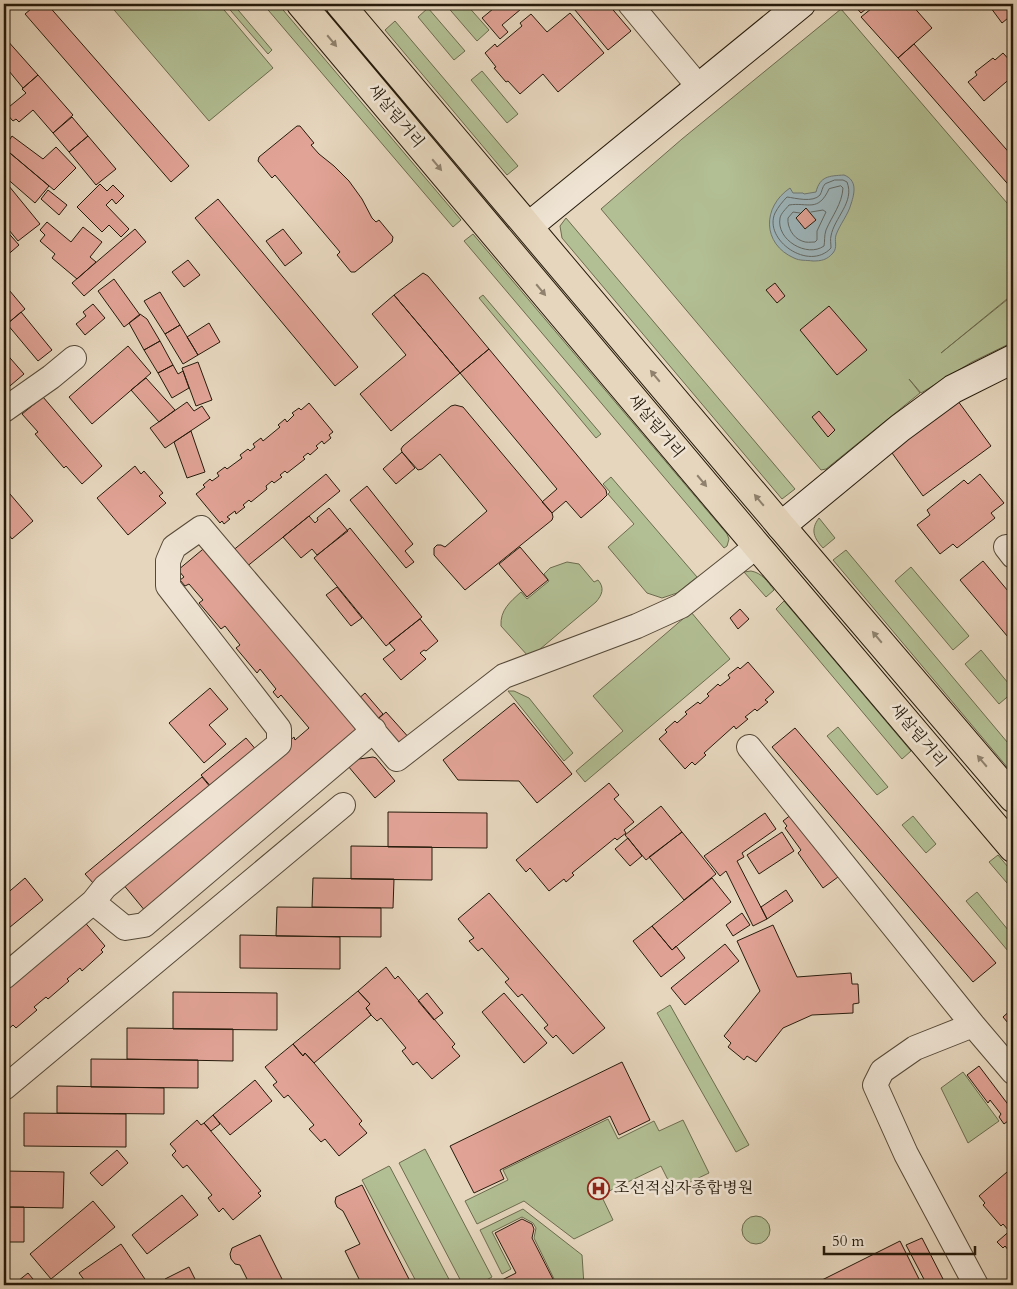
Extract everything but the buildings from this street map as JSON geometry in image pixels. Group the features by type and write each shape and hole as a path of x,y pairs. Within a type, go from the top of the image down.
{"main road":[{"name":"새살림거리","path":"301,4 1013,848"},
{"name":"새살림거리","path":"340,4 1013,798"}],"street":[{"path":"630,4 699,87"},
{"path":"529,226 800,4"},
{"path":"4,410 51,378 74,358"},
{"path":"781,526 900,428 953,389 1013,359"},
{"path":"4,977 93,902 105,887 279,744 279,729 168,586 168,561 174,547 201,528 397,759 504,676 637,626 681,606 757,546"},
{"path":"93,902 125,928 144,926 374,730"},
{"path":"749,747 1013,1072"},
{"path":"4,1088 343,805"},
{"path":"973,1025 915,1048 882,1071 875,1085 906,1154 976,1285"}],"green space":[{"path":"109,4 219,4 273,68 209,121"},
{"path":"225,4 233,4 272,50 268,54"},
{"path":"263,4 278,4 461,220 453,227"},
{"path":"445,4 466,4 489,30 477,41"},
{"path":"428,8 465,51 454,60 418,17"},
{"path":"841,9 1013,210 1013,294 941,353 1013,295 1013,342 972,362 921,393 909,379 920,393 826,469 821,470 601,209 682,139"},
{"path":"395,21 518,166 507,175 385,30"},
{"path":"482,71 518,114 507,123 471,80"},
{"path":"566,218 795,489 782,499 562,238 560,226"},
{"path":"473,234 727,534 729,539 727,546 724,548 464,241"},
{"path":"483,295 601,434 596,438 479,298"},
{"path":"611,477 697,577 677,593 662,598 647,593 608,547 634,524 608,494 610,492 603,484"},
{"path":"819,518 835,538 823,548 814,534 816,522"},
{"path":"846,550 1013,749 1013,774 833,560"},
{"path":"567,562 579,564 594,582 598,580 602,589 601,594 596,602 533,655 528,656 501,626 502,615 521,592 527,599 549,581 544,574 550,568"},
{"path":"911,567 969,636 953,650 895,581"},
{"path":"751,571 761,576 774,590 766,597 744,572"},
{"path":"784,601 911,751 902,759 776,609"},
{"path":"691,612 730,659 585,782 576,771 623,731 593,696"},
{"path":"981,650 1013,689 1013,692 999,704 965,664"},
{"path":"508,691 514,691 529,698 573,753 564,761"},
{"path":"838,727 888,787 877,795 827,736"},
{"path":"913,816 936,844 926,853 902,825"},
{"path":"998,855 1013,873 1013,890 989,862"},
{"path":"977,892 1013,936 1013,946 1008,951 966,901"},
{"path":"670,1005 749,1145 736,1152 657,1013"},
{"path":"963,1072 999,1121 968,1143 941,1088"},
{"path":"608,1119 618,1139 654,1121 659,1131 683,1120 709,1173 673,1190 661,1166 601,1195 613,1220 574,1239 524,1201 477,1224 465,1201 508,1180 503,1170"},
{"path":"425,1149 492,1277 477,1285 463,1285 399,1163"},
{"path":"389,1166 452,1285 418,1285 362,1180"},
{"path":"523,1209 582,1255 584,1285 557,1285 534,1238 536,1228 533,1223 522,1217 492,1232 511,1269 502,1274 480,1230"},
{"path":"756,1216 766,1220 770,1230 766,1240 756,1244 746,1240 742,1230 746,1220"}],"water":[{"path":"844,175 853,183 853,195 850,208 836,235 833,253 824,260 813,261 796,259 783,252 771,235 770,225 774,205 781,196 790,188 793,193 816,192 820,183 826,178"}],"place":[{"name":"조선적십자종합병원","path":"598,1188"}]}
